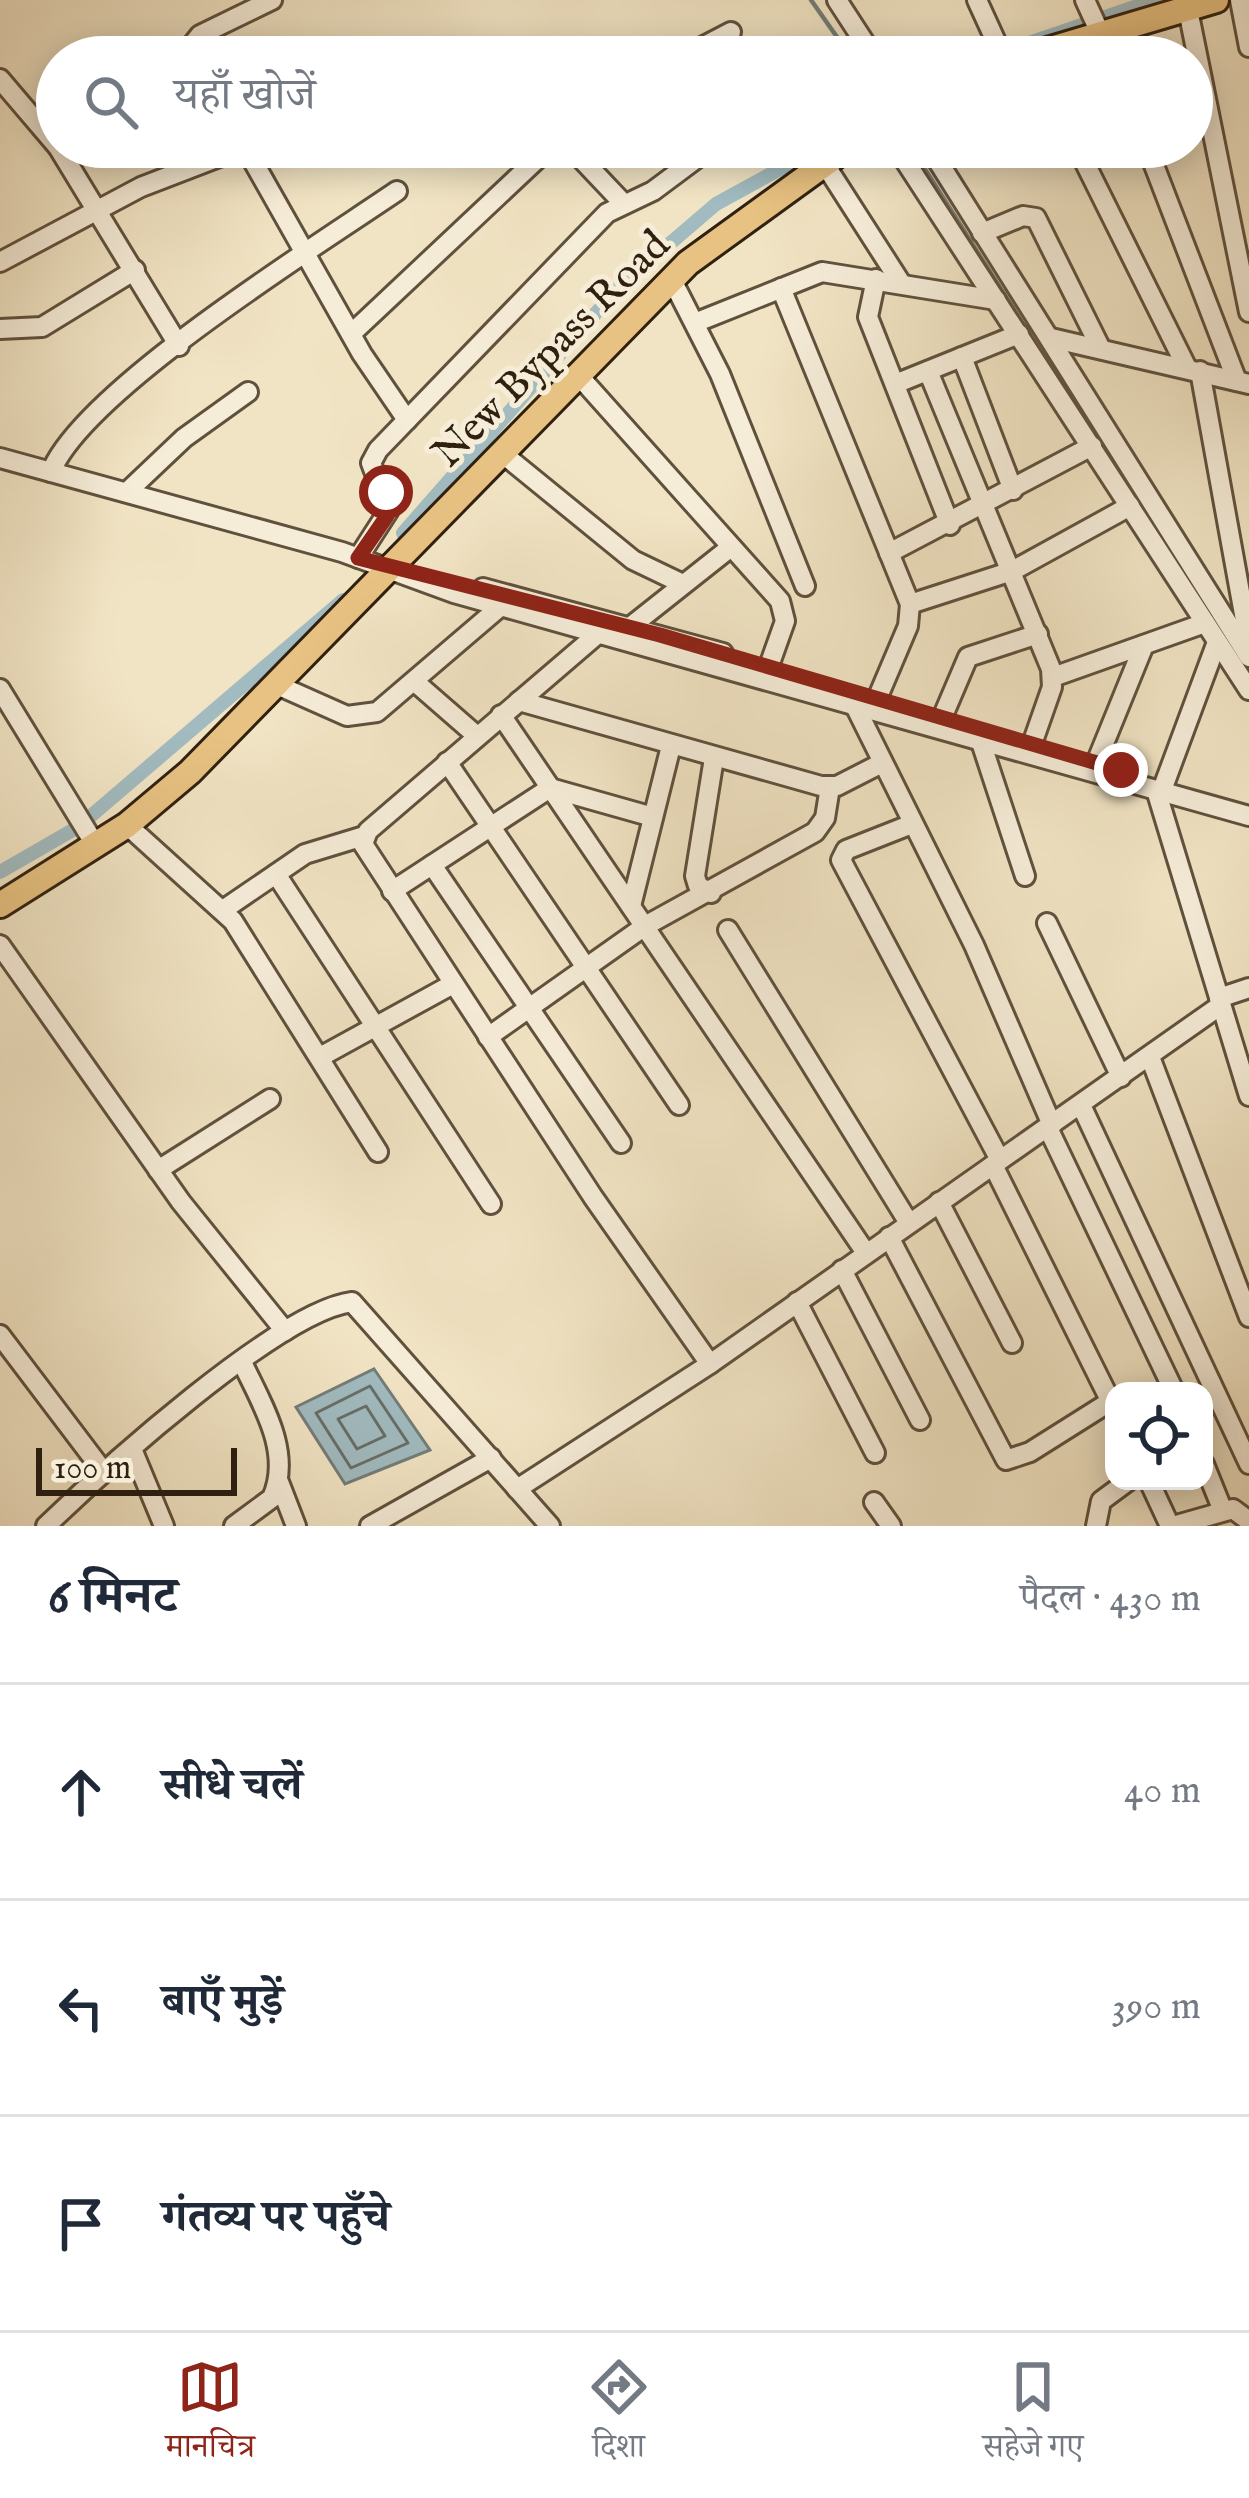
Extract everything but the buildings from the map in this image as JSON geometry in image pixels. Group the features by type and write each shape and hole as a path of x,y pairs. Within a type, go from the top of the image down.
{"main road":[{"path":"1064,36 1096,24 1216,0"},
{"name":"New Bypass Road","path":"0,905 88,834 127,825 190,772 672,280 748,215 817,168"}],"street":[{"path":"199,36 272,0"},
{"path":"838,0 861,36"},
{"path":"977,0 1003,36"},
{"path":"1240,0 1249,47"},
{"path":"1186,4 1193,36"},
{"path":"722,36 730,32"},
{"path":"0,79 36,122"},
{"path":"1213,136 1249,312"},
{"path":"72,168 100,208 178,346"},
{"path":"0,262 100,208 195,168"},
{"path":"257,168 351,334 407,420"},
{"path":"351,334 528,168"},
{"path":"590,168 623,203"},
{"path":"358,558 388,510 373,458 623,203 653,191 684,168"},
{"path":"827,168 901,283"},
{"path":"910,168 1249,690"},
{"path":"942,168 1249,657"},
{"path":"1088,168 1193,369 1249,641"},
{"path":"1156,168 1243,382"},
{"path":"51,472 58,454 96,412 178,346 398,191"},
{"path":"982,233 1023,216 1036,218 1101,349"},
{"path":"0,329 42,327 135,270"},
{"path":"697,322 822,272 996,300"},
{"path":"877,279 868,317 950,524"},
{"path":"672,280 697,322 805,586"},
{"path":"781,288 910,604 908,626 878,699"},
{"path":"895,384 1019,334"},
{"path":"1051,338 1243,382"},
{"path":"962,357 1013,490"},
{"path":"928,371 1053,677 1032,744"},
{"path":"579,376 785,612 769,666"},
{"path":"127,492 184,438 248,392"},
{"path":"889,553 1092,446"},
{"path":"503,454 633,560 683,584"},
{"path":"0,458 980,739 1249,805"},
{"path":"910,604 1012,571 1130,506"},
{"path":"630,627 731,547"},
{"path":"431,581 455,581 769,666 1096,763 1249,816"},
{"path":"275,684 358,716 387,706 501,605"},
{"path":"1053,677 1205,623"},
{"path":"223,910 325,844 364,836 600,632"},
{"path":"942,718 968,657 1037,634"},
{"path":"1217,642 1161,786 1249,1096"},
{"path":"1096,763 1144,644"},
{"path":"415,682 477,736"},
{"path":"0,688 88,834"},
{"path":"519,700 830,788 882,763"},
{"path":"853,702 974,945 1050,1126 1170,1382"},
{"path":"501,716 866,1252"},
{"path":"980,739 1025,876"},
{"path":"631,906 671,746"},
{"path":"711,893 698,886 695,876 714,758"},
{"path":"447,762 679,1105"},
{"path":"550,788 653,818"},
{"path":"392,891 550,788"},
{"path":"488,1037 645,926 815,832 825,818 830,788"},
{"path":"912,824 846,850 841,860 997,1163 1105,1389"},
{"path":"127,825 172,871 223,910 378,1152"},
{"path":"364,836 366,851 392,891 710,1364"},
{"path":"432,865 622,1143"},
{"path":"276,874 491,1204"},
{"path":"1047,923 1121,1077"},
{"path":"728,930 910,1223"},
{"path":"0,945 158,1170 285,1331"},
{"path":"320,1058 453,984"},
{"path":"517,1489 710,1364 1150,1057 1220,1002 1249,988"},
{"path":"1150,1057 1249,1317"},
{"path":"158,1170 270,1099"},
{"path":"1081,1105 1249,1463"},
{"path":"939,1202 1012,1342"},
{"path":"889,1237 1006,1460 1030,1452 1105,1408"},
{"path":"842,1270 920,1420"},
{"path":"46,1526 103,1472 242,1362 285,1331 346,1302 358,1305 550,1526"},
{"path":"797,1302 875,1453"},
{"path":"0,1335 103,1472"},
{"path":"242,1362 277,1444 279,1482 296,1526"},
{"path":"132,1449 164,1526"},
{"path":"370,1526 491,1459"},
{"path":"234,1526 272,1498 279,1482"},
{"path":"1213,1486 1223,1510"},
{"path":"1096,1526 1101,1501 1116,1490"},
{"path":"1153,1490 1171,1526 1223,1510 1238,1511 1249,1521"},
{"path":"874,1502 891,1526"}],"water":[{"path":"374,1369 430,1450 345,1484 296,1407"}],"waterway":[{"path":"811,0 836,36"},
{"path":"1050,36 1155,0"},
{"path":"403,533 617,289 716,204 782,168"},
{"path":"924,168 1091,431"},
{"path":"0,872 78,827 343,600"}],"route":[{"path":"386,492 383,526 358,558 431,581 455,581 660,635 1121,770"}]}
